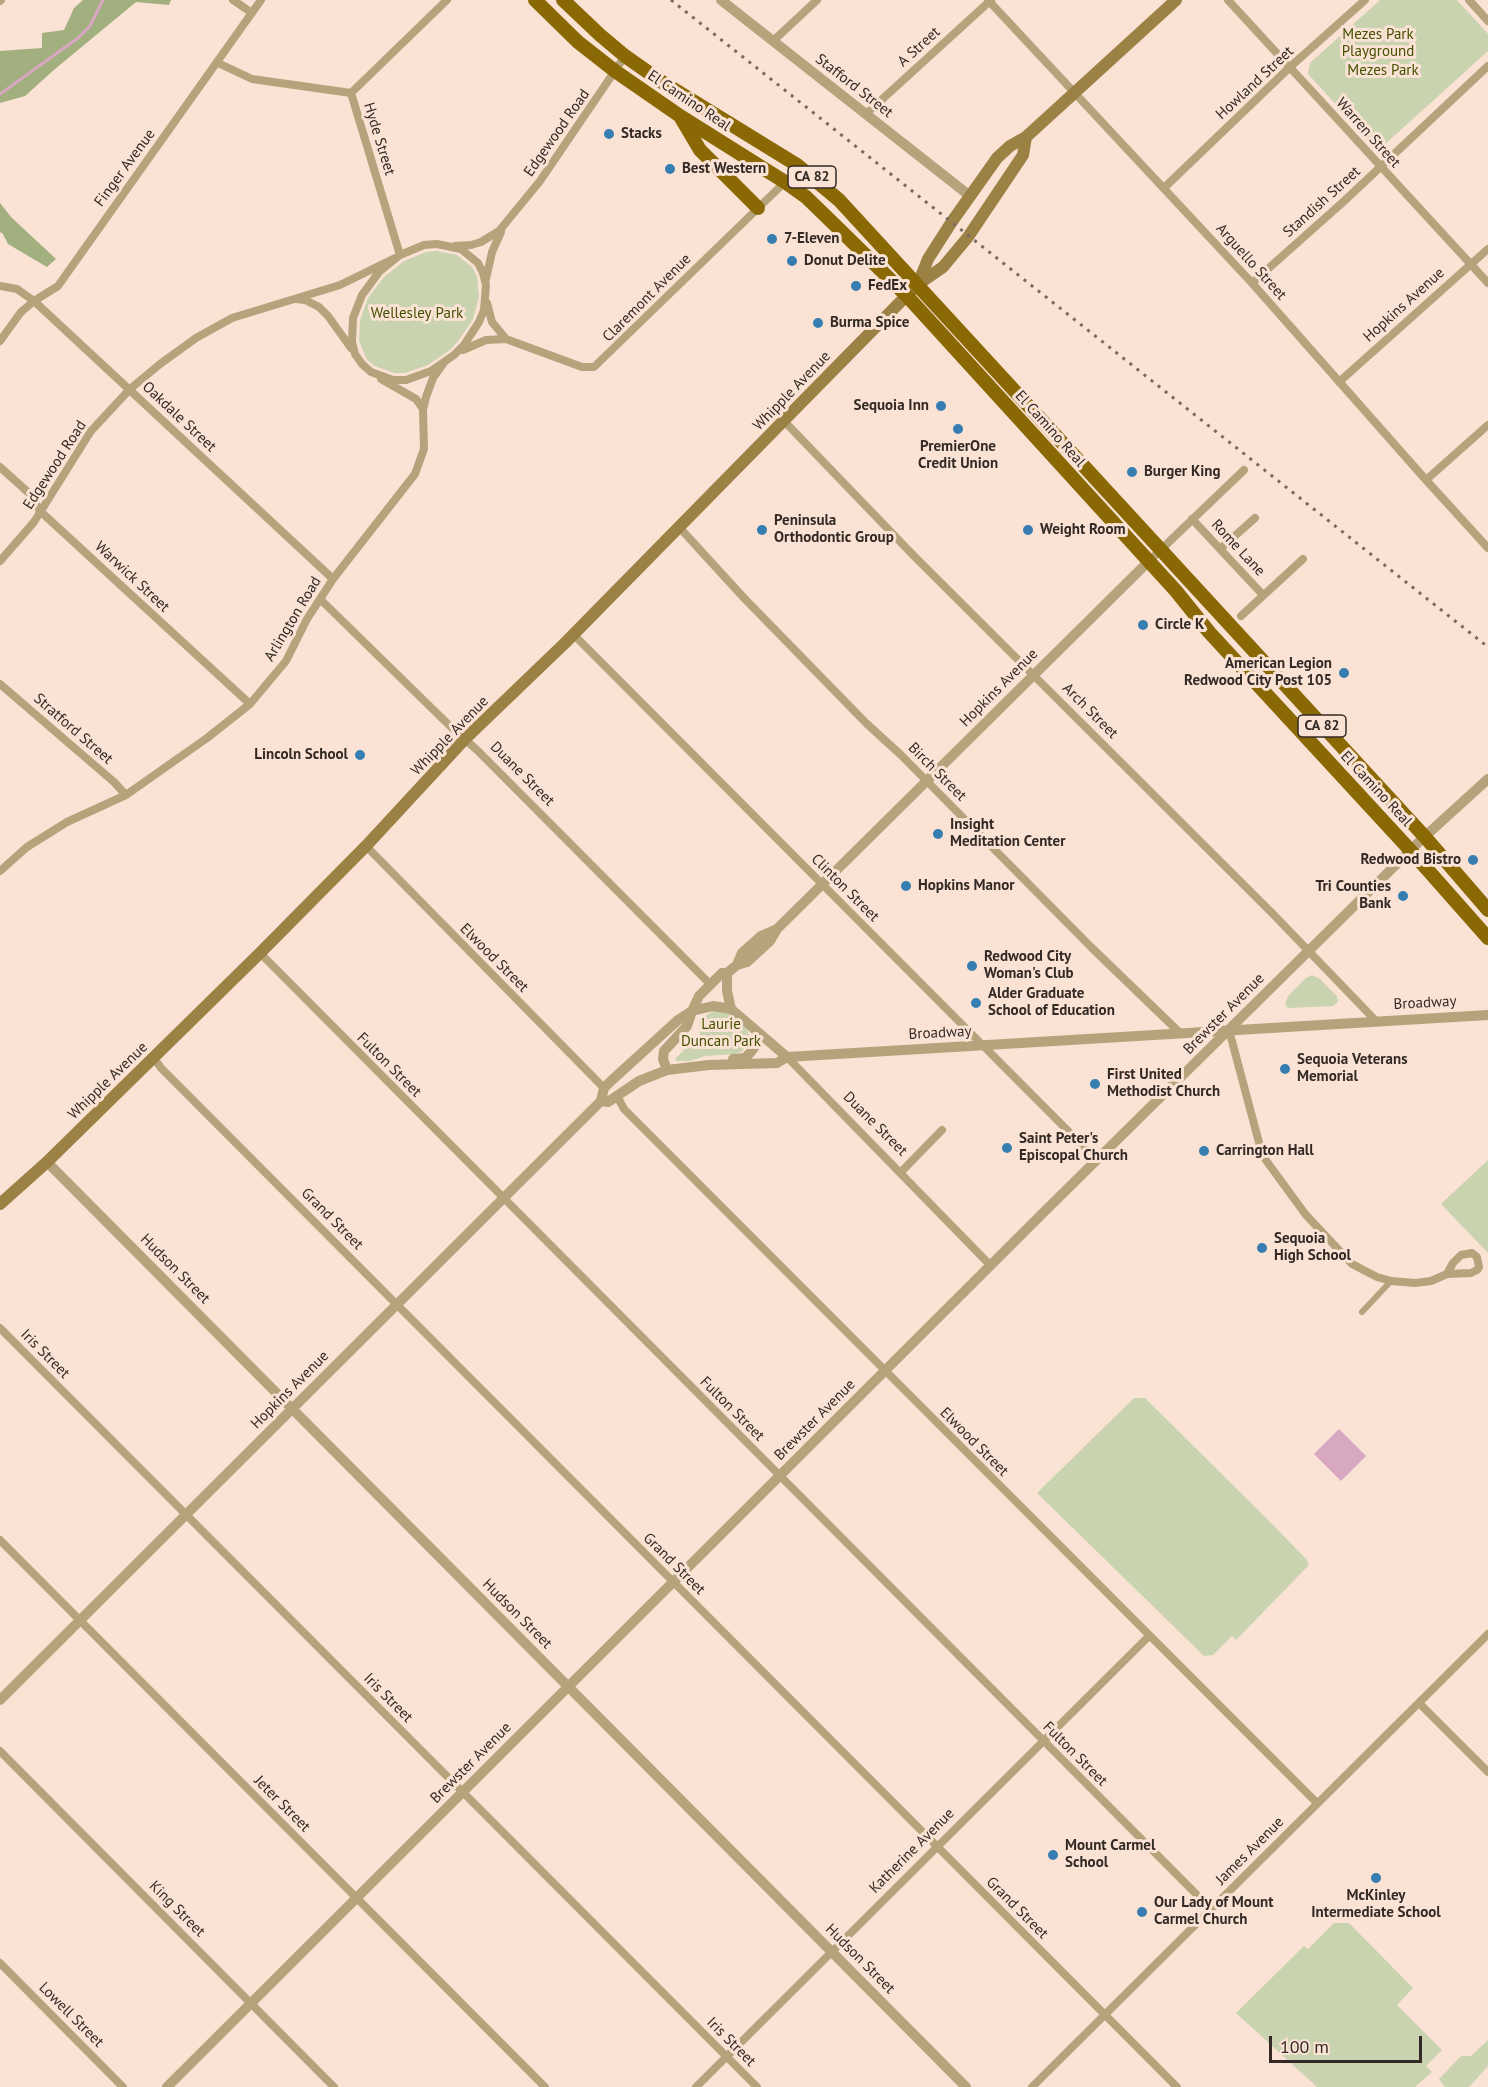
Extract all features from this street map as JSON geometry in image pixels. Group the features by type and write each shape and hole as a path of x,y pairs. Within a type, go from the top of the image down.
{"main road":[{"name":"El Camino Real","path":"535,0 578,42 615,71 680,116 785,182 806,197 833,223 907,296 1488,938"},
{"name":"El Camino Real","path":"563,0 600,36 625,56 662,82 797,165 839,200 1425,837 1488,910"},
{"name":"Whipple Avenue","path":"917,285 928,259 997,158 1026,136 1176,0"},
{"path":"680,116 700,150 758,208"},
{"name":"Whipple Avenue","path":"0,1204 47,1162 260,953 366,846 465,739 573,634 917,285 942,267 969,237 1023,155 1026,136"}],"street":[{"path":"233,0 252,13"},
{"name":"Finger Avenue","path":"0,341 21,312 58,286 261,0"},
{"path":"351,93 447,0"},
{"name":"Stafford Street","path":"721,0 970,196"},
{"path":"773,41 817,0"},
{"name":"Arguello Street","path":"989,0 1252,283 1488,548"},
{"name":"A Street","path":"866,114 989,0"},
{"name":"Warren Street","path":"1228,0 1488,283"},
{"name":"Howland Street","path":"1165,188 1290,67 1365,0"},
{"path":"1469,0 1488,21"},
{"name":"Edgewood Road","path":"449,245 461,246 481,242 499,231 551,166 625,56"},
{"name":"Hyde Street","path":"218,63 252,79 351,93 399,256"},
{"name":"Standish Street","path":"1252,283 1488,66"},
{"name":"Claremont Avenue","path":"454,355 486,340 506,339 582,367 594,367 785,182"},
{"name":"Edgewood Road","path":"486,285 492,252 507,222"},
{"path":"355,354 351,330 357,306 369,284 379,272 399,256 424,245 449,245 461,249 478,263 486,285 486,297 492,322 506,339"},
{"name":"Hopkins Avenue","path":"1339,382 1488,249"},
{"name":"Edgewood Road","path":"0,561 34,522 91,431 130,389 160,364 214,327 255,310 340,285 399,256"},
{"name":"Oakdale Street","path":"0,286 17,289 34,301 333,579"},
{"path":"362,364 371,372 381,376 393,380 406,380 443,364 464,345 479,322 486,297"},
{"path":"290,299 306,300 319,307 362,364 374,375 416,399 423,410"},
{"name":"Arlington Road","path":"0,871 27,847 67,822 126,795 207,738 250,704 286,661 333,579 415,474 424,449 423,410 429,387 443,364"},
{"name":"Arch Street","path":"784,421 914,556 1035,674 1376,1021"},
{"path":"1426,480 1488,425"},
{"name":"Warwick Street","path":"0,467 30,494 40,511 250,704"},
{"name":"Hopkins Avenue","path":"667,1070 663,1059 664,1051 687,1026 699,996 710,984 722,973 727,973 737,965 742,953 761,936 777,930 1148,562 1244,470"},
{"path":"1220,549 1255,518"},
{"name":"Rome Lane","path":"1192,519 1263,595"},
{"name":"Birch Street","path":"679,527 744,598 866,723 1179,1032"},
{"path":"1241,616 1303,560"},
{"path":"320,599 465,739"},
{"name":"Clinton Street","path":"573,634 1097,1160"},
{"name":"Stratford Street","path":"0,684 114,782 126,795"},
{"name":"Duane Street","path":"465,739 710,984"},
{"name":"Brewster Avenue","path":"167,2087 1097,1160 1425,837 1488,779"},
{"name":"Elwood Street","path":"366,846 604,1088"},
{"name":"Fulton Street","path":"260,953 1211,1909"},
{"path":"692,1011 713,1006 731,1009 727,991 727,973"},
{"name":"Duane Street","path":"731,1009 787,1057 992,1266"},
{"name":"Hopkins Avenue","path":"604,1088 678,1020 692,1011"},
{"name":"Broadway","path":"617,1096 639,1081 667,1070 709,1065 777,1063 787,1057 1488,1015"},
{"path":"1229,1030 1265,1159 1306,1215 1342,1255 1364,1271 1402,1283 1431,1281 1447,1274"},
{"path":"709,1065 714,1059 745,1058 754,1048 758,1032"},
{"name":"Grand Street","path":"154,1058 1177,2087"},
{"path":"617,1096 620,1083 631,1072 632,1063"},
{"path":"601,1101 604,1088"},
{"name":"Hopkins Avenue","path":"0,1700 601,1101 608,1102 617,1096"},
{"name":"Elwood Street","path":"617,1096 624,1108 1317,1803"},
{"path":"902,1172 942,1130"},
{"name":"Hudson Street","path":"47,1162 966,2087"},
{"path":"1362,1312 1391,1281"},
{"name":"Iris Street","path":"0,1328 757,2087"},
{"name":"Jeter Street","path":"0,1540 545,2087"},
{"name":"James Avenue","path":"1032,2087 1488,1634"},
{"name":"Katherine Avenue","path":"696,2087 1149,1636"},
{"path":"1419,1703 1488,1772"},
{"name":"King Street","path":"0,1751 334,2087"},
{"name":"Lowell Street","path":"0,1963 123,2087"}],"green space":[{"path":"83,0 171,0 169,5 136,2 25,96 0,103 0,51 42,48 42,33 64,30 74,8"},
{"name":"Mezes Park","path":"1380,0 1457,0 1488,34 1488,51 1384,145 1374,146 1308,74 1310,63"},
{"path":"0,203 11,217 56,259 47,267 8,244 0,232"},
{"name":"Wellesley Park","path":"437,251 457,255 472,267 477,276 479,297 473,319 450,350 428,365 405,373 394,373 375,366 367,360 359,341 360,320 368,298 384,277 404,261 426,252"},
{"path":"1312,975 1320,979 1337,996 1338,1002 1333,1006 1288,1008 1285,1004 1288,996"},
{"name":"Laurie Duncan Park","path":"715,1010 727,1012 747,1029 750,1038 747,1046 741,1052 734,1054 677,1061 675,1059 700,1034 699,1020"},
{"path":"1488,1160 1488,1253 1441,1204"},
{"path":"1134,1398 1145,1398 1270,1522 1306,1559 1309,1565 1236,1640 1232,1636 1213,1655 1204,1656 1037,1493"},
{"path":"1334,1923 1349,1923 1413,1988 1397,2005 1442,2050 1426,2066 1432,2072 1415,2087 1317,2087 1236,2013 1304,1946 1308,1949"},
{"path":"1488,2040 1488,2066 1469,2087 1445,2087 1439,2079 1461,2056 1471,2056"}],"shaded area":[{"path":"1339,1429 1366,1456 1341,1481 1314,1454"}],"waterway":[{"path":"0,94 78,38 90,26 103,0"}],"railway":[{"path":"671,0 1488,647"}],"place":[{"name":"Stacks","path":"609,134"},
{"name":"Best Western","path":"670,169"},
{"name":"7-Eleven","path":"772,239"},
{"name":"Donut Delite","path":"792,261"},
{"name":"FedEx","path":"856,286"},
{"name":"Burma Spice","path":"818,323"},
{"name":"Sequoia Inn","path":"941,406"},
{"name":"PremierOne Credit Union","path":"958,429"},
{"name":"Burger King","path":"1132,472"},
{"name":"Peninsula Orthodontic Group","path":"762,530"},
{"name":"Weight Room","path":"1028,530"},
{"name":"Circle K","path":"1143,625"},
{"name":"American Legion Redwood City Post 105","path":"1344,673"},
{"name":"Lincoln School","path":"360,755"},
{"name":"Insight Meditation Center","path":"938,834"},
{"name":"Redwood Bistro","path":"1473,860"},
{"name":"Hopkins Manor","path":"906,886"},
{"name":"Tri Counties Bank","path":"1403,896"},
{"name":"Redwood City Woman's Club","path":"972,966"},
{"name":"Alder Graduate School of Education","path":"976,1003"},
{"name":"Sequoia Veterans Memorial","path":"1285,1069"},
{"name":"First United Methodist Church","path":"1095,1084"},
{"name":"Saint Peter's Episcopal Church","path":"1007,1148"},
{"name":"Carrington Hall","path":"1204,1151"},
{"name":"Sequoia High School","path":"1262,1248"},
{"name":"Mount Carmel School","path":"1053,1855"},
{"name":"McKinley Intermediate School","path":"1376,1878"},
{"name":"Our Lady of Mount Carmel Church","path":"1142,1912"}],"park label":[{"name":"Mezes Park Playground","path":"1378,44"}]}
